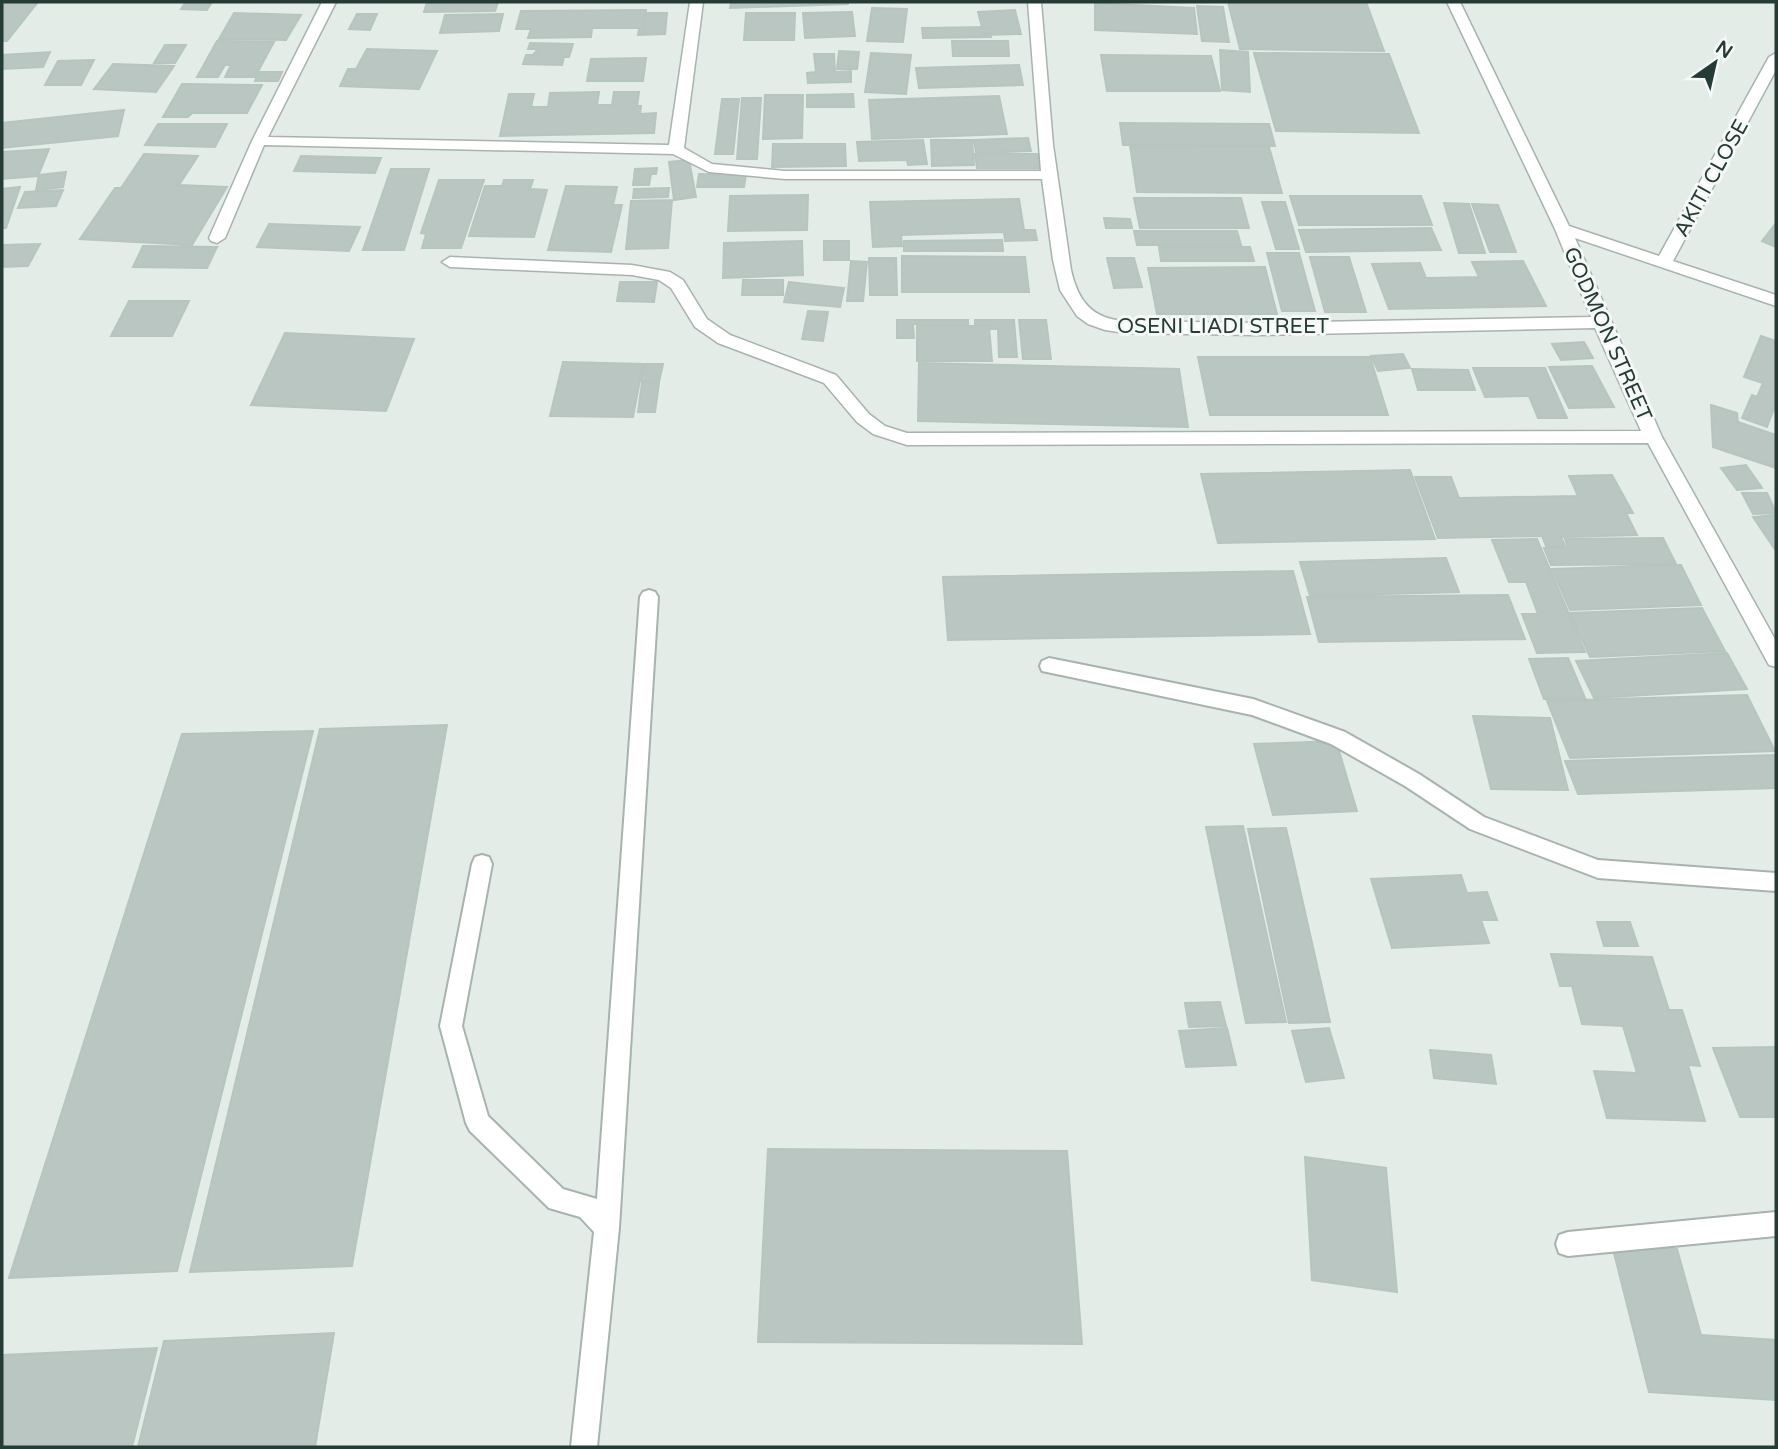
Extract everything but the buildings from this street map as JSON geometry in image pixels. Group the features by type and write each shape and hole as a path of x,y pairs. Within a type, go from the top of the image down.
{"street":[{"path":"217,238 259,141 329,2"},
{"path":"676,150 697,2"},
{"name":"OSENI LIADI STREET","path":"1035,2 1047,175 1060,255 1070,296 1080,310 1107,326 1255,329 1601,322"},
{"name":"GODMON STREET","path":"1453,2 1563,229 1653,437 1776,659"},
{"name":"AKITI CLOSE","path":"1664,261 1720,164 1776,57"},
{"path":"259,141 676,150 709,168 785,175 1047,175"},
{"path":"1563,229 1776,301"},
{"path":"450,262 632,270 664,276 677,285 701,323 724,339 830,379 863,418 879,430 907,439 1653,437"}],"lane":[{"path":"584,1447 607,1227 649,597"},
{"path":"1049,666 1254,707 1338,738 1412,780 1477,823 1598,869 1776,882"},
{"path":"482,864 451,1027 478,1123 557,1200 587,1206 607,1227"},
{"path":"1568,1244 1776,1224"}]}
